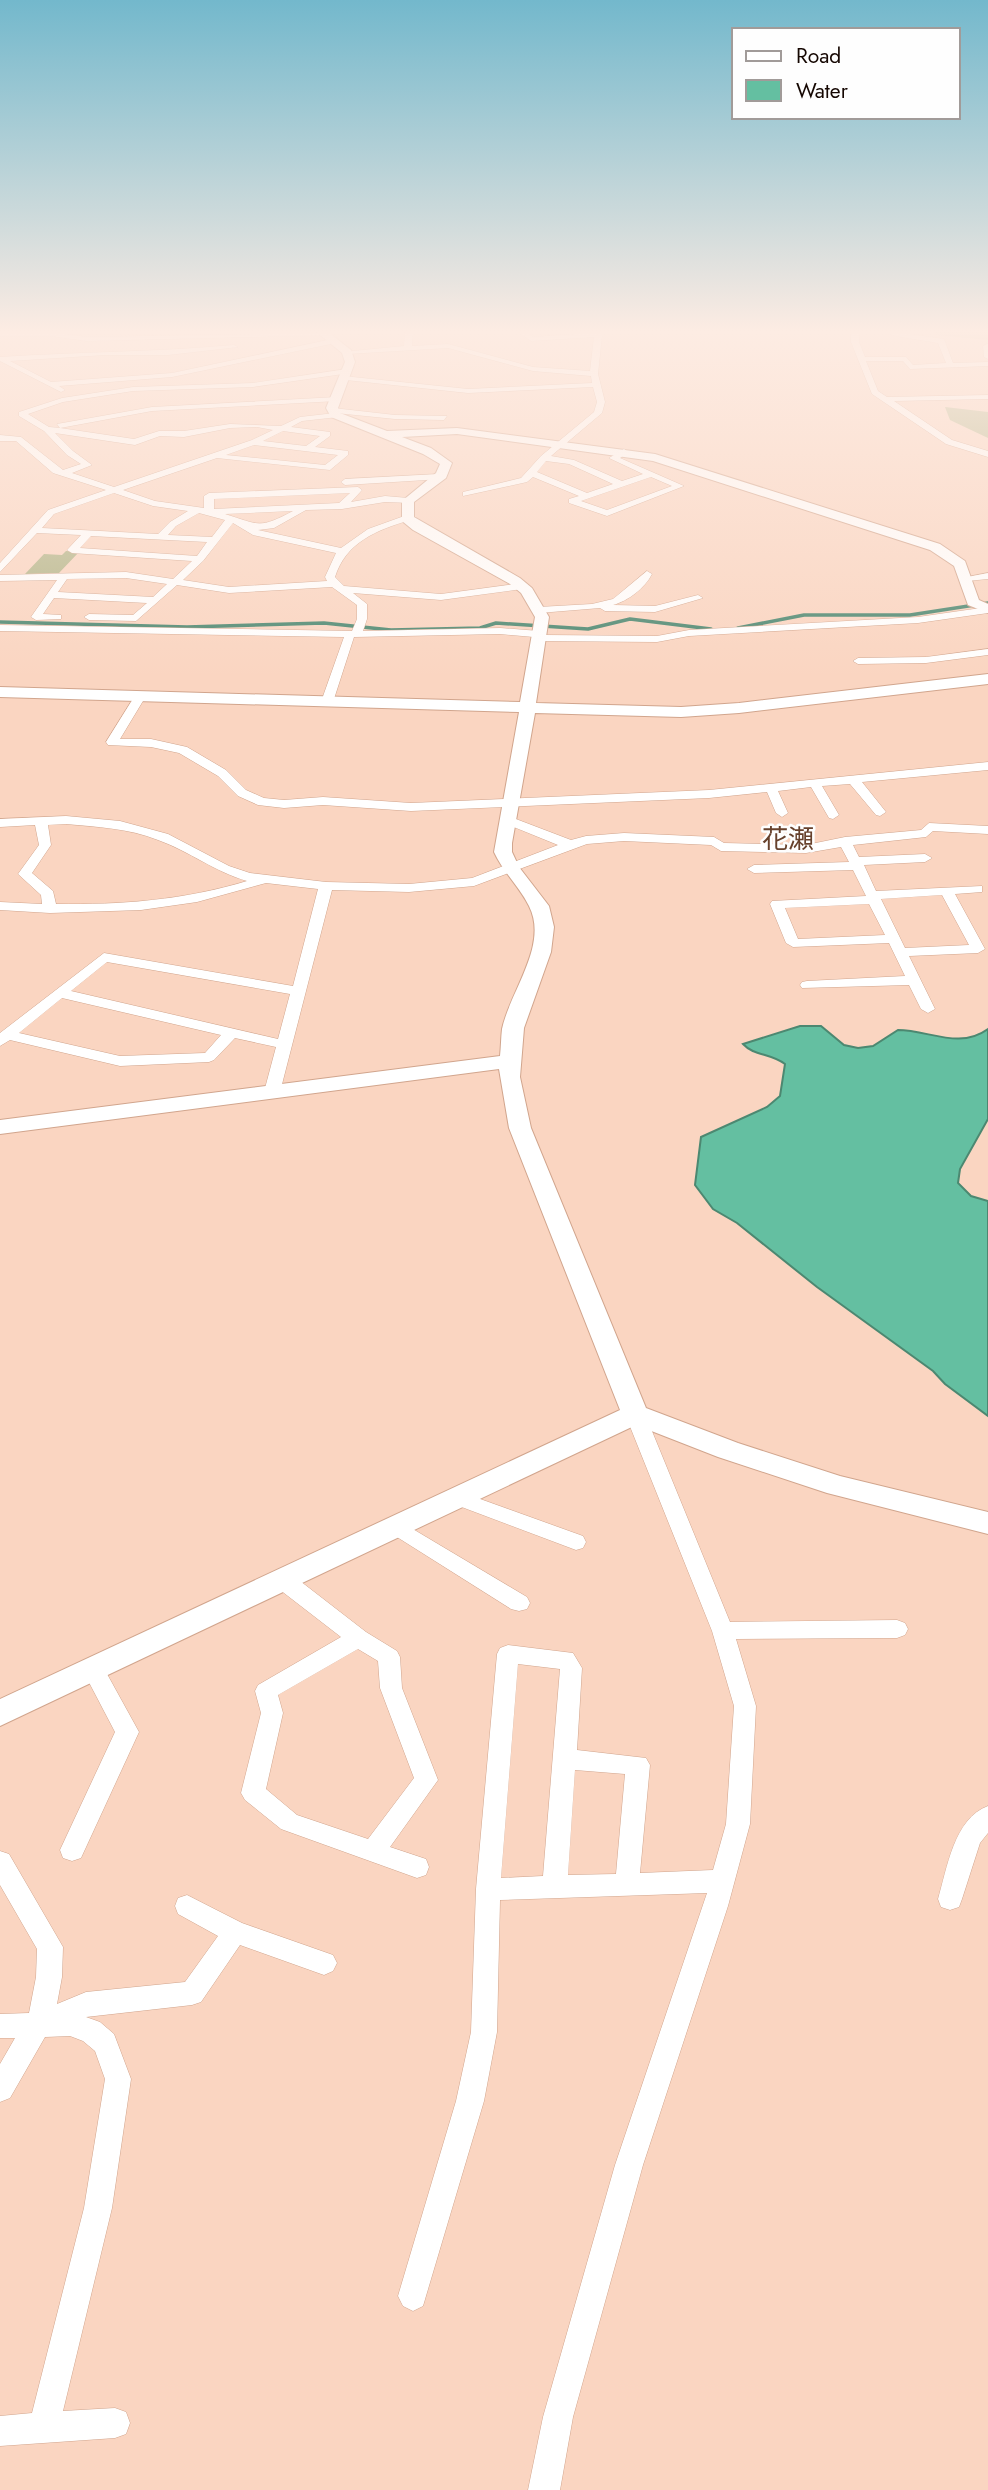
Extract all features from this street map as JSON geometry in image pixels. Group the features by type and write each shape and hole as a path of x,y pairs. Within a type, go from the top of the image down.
{"street":[{"path":"27,445 48,466 64,473 153,503 209,512 342,506 385,499 408,502 446,470 446,463 407,445"},
{"path":"63,445 88,465 64,473"},
{"path":"0,569 51,512 247,445"},
{"path":"215,456 327,468 345,453 273,445"},
{"path":"307,449 312,445"},
{"path":"466,494 524,480 532,473 536,464 560,445"},
{"path":"0,628 353,634 500,631 539,627 657,639 689,633 918,620 982,607 960,564 934,547 655,458 571,445"},
{"path":"959,445 988,454"},
{"path":"624,452 613,458 680,486 607,513 572,501 651,474"},
{"path":"544,458 571,462 621,484"},
{"path":"194,463 229,466"},
{"path":"532,473 587,496"},
{"path":"119,475 138,481"},
{"path":"338,482 439,477"},
{"path":"229,495 231,481"},
{"path":"209,512 209,496 358,490 342,506"},
{"path":"407,518 408,502"},
{"path":"250,528 271,526 307,507"},
{"path":"160,537 173,524 196,511"},
{"path":"209,512 231,519 256,533 341,551"},
{"path":"327,702 353,634 362,619 360,600 338,587 330,577 331,572 341,551 364,535 407,518"},
{"path":"407,518 418,527 522,586 539,627 503,852 510,868 531,893 544,927 541,952 513,1028 508,1061 509,1077 520,1128 723,1631 745,1706 738,1824 680,2018 629,2165 558,2417 544,2490"},
{"path":"64,576 36,617 136,618 200,559 231,519"},
{"path":"34,530 214,540"},
{"path":"89,533 72,550 200,559"},
{"path":"0,578 127,575 229,590 338,587 441,597 522,586"},
{"path":"539,627 624,597 649,576"},
{"path":"967,579 988,576"},
{"path":"51,595 154,600"},
{"path":"592,607 645,610 698,598"},
{"path":"858,661 926,660 988,652"},
{"path":"0,692 527,709 711,710 988,679"},
{"path":"140,696 112,743 151,743 183,750 222,773 242,793 262,802 284,804 342,802 384,807 510,812 988,766"},
{"path":"853,779 880,812"},
{"path":"814,783 833,815"},
{"path":"771,788 782,813"},
{"path":"510,812 572,845"},
{"path":"0,823 41,821 120,825 163,837 224,869 265,880 326,886 442,887 474,882 586,840 624,837 795,842 849,831 929,827 988,830"},
{"path":"41,821 45,845 25,874 48,894 50,909"},
{"path":"714,841 721,847 788,850 926,833 929,827"},
{"path":"845,841 928,1009"},
{"path":"754,869 925,858"},
{"path":"0,906 50,909 136,906 189,900 265,880"},
{"path":"272,1092 326,886"},
{"path":"946,890 978,949 793,943 777,904 946,890 977,889"},
{"path":"4,1038 104,957 299,991"},
{"path":"807,985 914,980"},
{"path":"58,993 286,1045"},
{"path":"4,1038 120,1061 209,1056 232,1032"},
{"path":"0,1126 508,1061"},
{"path":"0,1713 635,1414 728,1450 837,1486 988,1523"},
{"path":"458,1497 576,1542"},
{"path":"396,1527 519,1603"},
{"path":"283,1580 358,1639 389,1657 391,1688 426,1780 373,1852"},
{"path":"723,1631 897,1629"},
{"path":"358,1639 266,1691 272,1713 253,1793 289,1822 418,1867"},
{"path":"413,2296 470,2101 484,2032 488,1889 508,1654 565,1659 571,1668 555,1887"},
{"path":"72,1850 128,1731 93,1670"},
{"path":"565,1759 638,1765 627,1885"},
{"path":"950,1899 969,1838 988,1816"},
{"path":"0,1862 50,1947 49,1977 38,2025 0,2089"},
{"path":"488,1889 723,1881"},
{"path":"187,1906 235,1932 324,1963"},
{"path":"38,2025 86,2004 192,1993 235,1932"},
{"path":"0,2026 71,2024 91,2031 105,2043 118,2079 98,2208 44,2428"},
{"path":"0,2431 115,2423"}],"shaded area":[{"path":"66,551 79,552 59,573 25,574 44,554 62,555"}],"water":[{"path":"800,1026 821,1026 844,1045 858,1048 873,1046 898,1030 955,1039 977,1035 988,1029 988,1119 960,1169 958,1183 971,1196 988,1201 988,1416 945,1384 933,1371 817,1287 737,1223 713,1209 695,1185 701,1137 767,1107 780,1096 785,1064 752,1051 743,1044"}],"waterway":[{"path":"738,628 804,615 910,615 988,603"},
{"path":"0,622 187,627 324,623 391,630 480,628 496,623 588,629 630,619 711,629"}],"district":[{"name":"花瀬","path":"788,839"}]}
